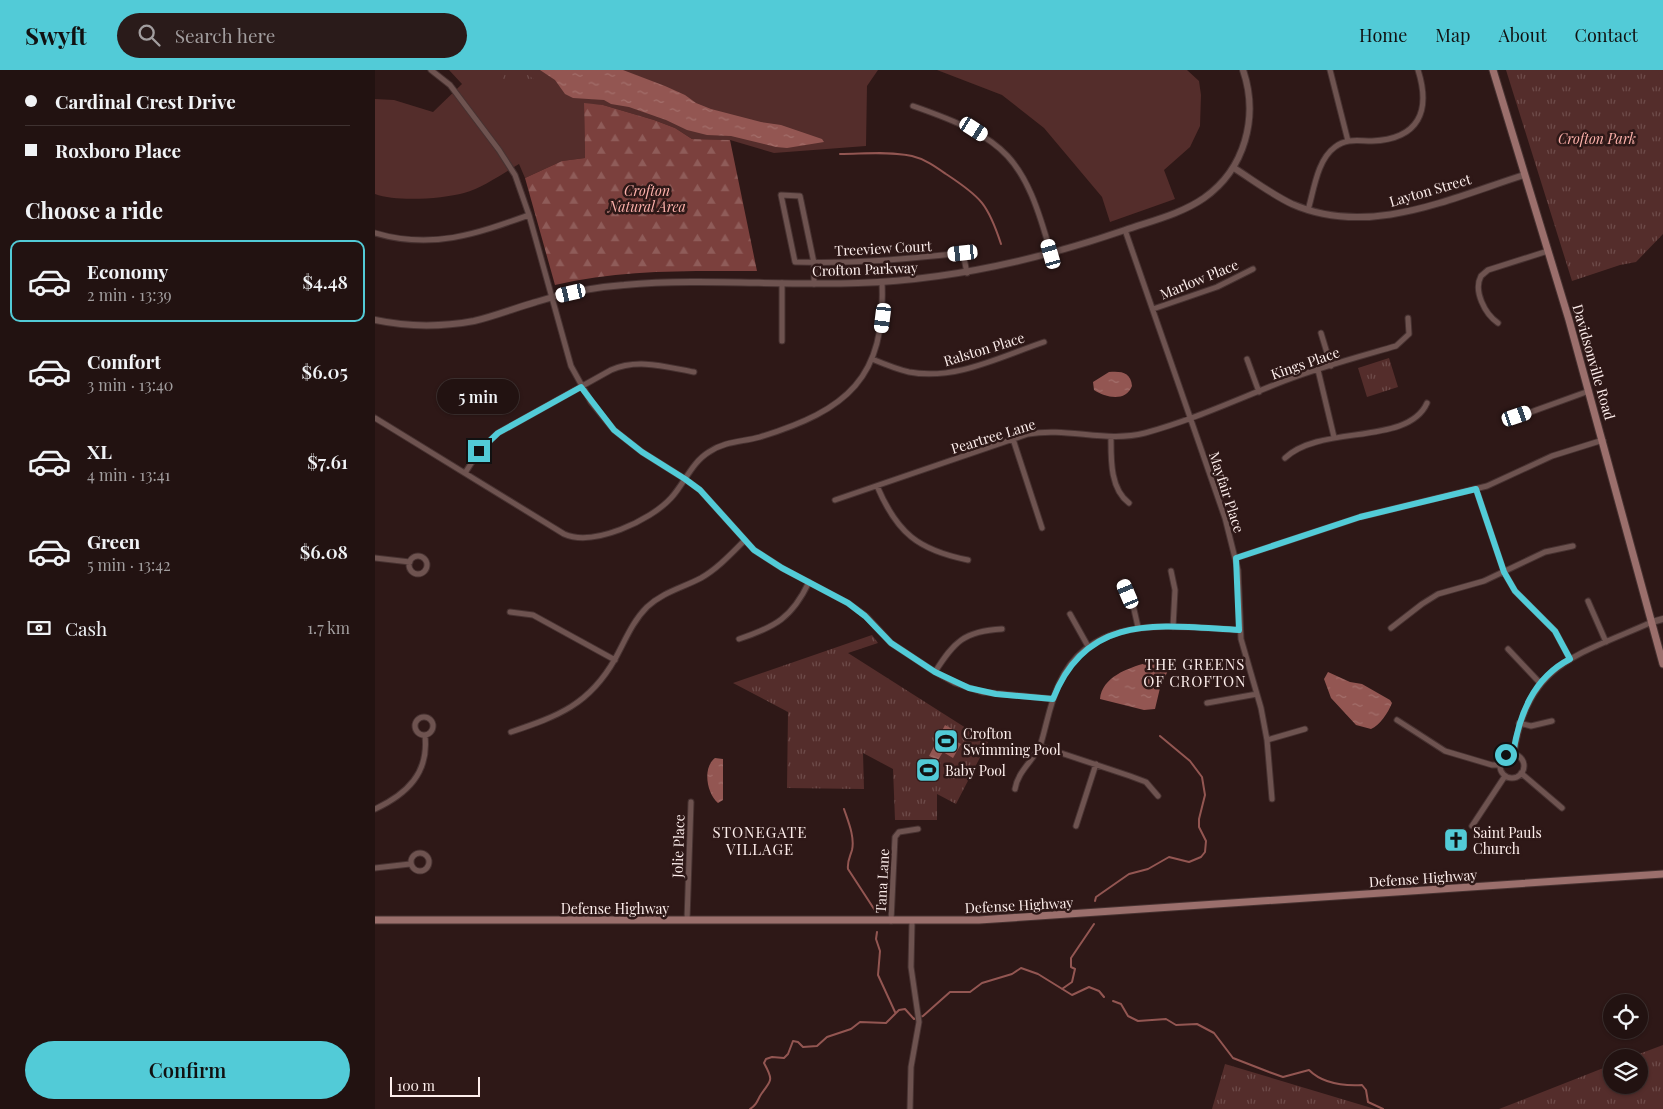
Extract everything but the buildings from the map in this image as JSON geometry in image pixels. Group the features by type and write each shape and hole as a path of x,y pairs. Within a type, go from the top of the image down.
{"main road":[{"name":"Davidsonville Road","path":"1493,70 1589,391 1663,661"},
{"name":"Defense Highway","path":"375,920 912,922 1018,918 1663,874"}],"street":[{"path":"431,70 450,85 508,162 521,189 565,348 581,387 601,415 627,442 700,490 744,541 764,558 857,610 891,643 935,672 955,683 982,692 1053,699"},
{"name":"Crofton Parkway","path":"375,320 410,325 455,323 499,314 551,298 624,285 882,282 967,273 1051,254 1193,205 1213,190 1234,168 1246,139 1250,123 1250,104 1243,70"},
{"path":"1329,70 1348,141"},
{"path":"1308,210 1326,157 1335,147 1348,141 1387,139 1407,131 1415,124 1421,114 1425,96 1418,70"},
{"path":"913,106 974,129 1007,155 1018,168 1035,198 1051,254"},
{"name":"Layton Street","path":"1234,168 1276,195 1308,210 1339,217 1387,215 1410,210 1524,175"},
{"path":"814,263 795,262 781,195 800,196 814,263 815,284"},
{"path":"375,233 403,239 444,240 463,237 529,215"},
{"name":"Mayfair Place","path":"1125,230 1225,518 1236,558 1239,630 1257,694 1267,740 1272,799"},
{"path":"1498,323 1486,310 1478,287 1481,276 1489,270 1548,251"},
{"name":"Treeview Court","path":"814,263 869,262 963,253 967,273"},
{"name":"Marlow Place","path":"1153,309 1217,287 1253,269"},
{"path":"375,418 564,534 579,539 589,538 651,515 670,498 698,462 714,448 797,425 829,410 853,387 872,359 881,328 882,282"},
{"path":"782,283 782,341"},
{"name":"Kings Place","path":"1190,418 1318,370 1403,342 1409,334 1408,318"},
{"path":"1321,333 1331,366"},
{"name":"Ralston Place","path":"872,359 911,372 939,374 966,368 1045,342"},
{"path":"1247,359 1259,392"},
{"path":"465,473 479,451 491,438 611,370 630,364 650,364 694,372"},
{"path":"1318,370 1334,437"},
{"path":"1517,416 1589,391"},
{"path":"1285,458 1298,447 1334,437 1393,428 1415,418 1424,411 1427,403"},
{"name":"Peartree Lane","path":"835,500 1013,439 1050,431 1111,438 1145,433 1190,418"},
{"path":"1111,438 1111,464 1116,484 1123,498 1129,503"},
{"path":"1013,439 1042,528"},
{"path":"1236,558 1360,517 1476,489 1500,481 1567,450 1603,440"},
{"path":"877,486 887,510 902,530 913,539 935,552 968,560"},
{"path":"1476,489 1504,572 1515,591 1555,631 1570,659"},
{"path":"511,732 549,719 573,707 591,692 615,660 632,626 647,607 669,592 703,576 744,541"},
{"path":"1391,628 1422,604 1439,594 1485,581 1545,552 1573,546"},
{"path":"375,558 410,562"},
{"path":"1171,571 1175,590 1173,627"},
{"path":"739,639 767,629 787,616 798,603 809,582"},
{"path":"1123,582 1133,605 1137,627"},
{"path":"1588,601 1607,642"},
{"path":"511,612 533,615 615,660"},
{"path":"1070,614 1089,648"},
{"path":"1513,754 1519,723 1529,698 1554,669 1570,659 1607,642 1651,622 1663,619"},
{"path":"1015,789 1019,776 1040,746 1053,699 1069,668 1089,648 1111,635 1137,627 1239,630"},
{"path":"935,672 949,651 964,637 980,631 1001,629"},
{"path":"1508,649 1540,683"},
{"path":"1207,703 1257,694"},
{"path":"1397,720 1445,751 1492,765 1500,765"},
{"path":"1519,723 1531,726 1552,721"},
{"path":"1267,740 1305,730"},
{"path":"375,808 396,798 413,784 423,764 425,736"},
{"path":"1040,746 1145,782 1158,796"},
{"path":"1505,776 1500,765 1503,757 1513,754"},
{"path":"1513,754 1523,761 1521,773"},
{"path":"1076,826 1096,764"},
{"path":"1505,776 1514,777 1521,773"},
{"path":"1521,773 1562,808"},
{"path":"1472,826 1505,776"},
{"name":"Jolie Place","path":"687,920 691,802"},
{"name":"Tana Lane","path":"891,921 895,837 899,832 918,829"},
{"path":"375,868 410,864"},
{"path":"910,1109 911,1067 919,1022 911,967 912,922"}],"green space":[{"path":"449,70 878,70 867,86 866,146 774,153 730,140 692,139 675,128 654,120 603,105 584,104 585,158 562,161 525,178 519,164 478,188 455,195 407,199 375,194 375,99 394,100 433,112 462,84"},
{"path":"507,70 520,70 540,83 537,87 531,83 524,86 502,80"},
{"path":"937,70 1187,70 1199,81 1201,95 1200,126 1190,147 1164,170 1175,199 1110,222 1102,197 1044,128 1002,95"},
{"name":"Crofton Park","path":"1506,70 1663,70 1663,234 1636,262 1620,265 1572,281"},
{"name":"Crofton Natural Area","path":"584,103 603,105 654,120 675,128 692,139 730,140 757,271 656,272 605,276 555,285 525,178 562,161 585,158"},
{"path":"1389,358 1398,387 1367,397 1358,368"},
{"path":"872,635 878,643 848,653 988,742 956,804 937,794 937,820 895,820 893,769 863,753 864,789 787,788 788,712 733,683"},
{"path":"1663,1045 1663,1109 1499,1109 1603,1068 1603,1094 1648,1094 1648,1051"},
{"path":"1225,1064 1375,1109 1212,1109"}],"water":[{"path":"540,70 623,70 665,86 711,109 761,122 781,125 822,139 824,142 787,148 731,136 707,135 687,130 666,120 629,107 611,104 604,100 573,98 565,94 555,80"},
{"path":"1109,372 1125,373 1131,381 1132,386 1129,391 1115,397 1104,395 1094,390 1093,382"},
{"path":"1146,663 1167,664 1170,666 1160,688 1155,709 1144,710 1100,699 1102,691 1111,679 1124,671"},
{"path":"1328,672 1350,682 1362,684 1390,700 1392,703 1381,722 1371,729 1356,725 1331,698 1324,679"},
{"name":"Crofton Swimming Pool","path":"945,725 954,730 950,738 961,744 953,758 943,752 938,760 929,756"},
{"path":"715,758 723,759 723,800 718,803 711,794 707,781 708,768"}],"waterway":[{"path":"840,154 903,154 917,157 930,164 968,189 982,203 992,219 1001,244"},
{"path":"1095,901 1096,897 1129,874 1148,869 1169,857 1189,862 1201,857 1205,852 1206,841 1199,827 1205,795 1202,777 1190,761 1160,736"},
{"path":"844,809 853,840 848,869 876,912"},
{"path":"1062,989 1072,982 1075,969 1071,967 1071,958 1094,924"},
{"path":"877,932 876,939 880,951 878,975 895,1012"},
{"path":"750,1109 754,1106 770,1081 764,1063 766,1059 772,1057 784,1058 788,1054 793,1041 798,1042 803,1047 817,1046 827,1037 851,1029 860,1022 886,1023 899,1010 905,1009 914,1019 923,1016 950,992 970,992 982,983 1012,974 1021,968 1038,974 1072,995 1089,987 1099,991 1104,997"},
{"path":"1113,1001 1121,1004 1128,1016 1138,1021 1166,1019 1176,1025 1197,1024 1214,1033 1233,1058 1283,1077 1309,1070 1315,1075 1334,1083 1362,1085 1366,1090 1368,1102 1383,1109"}],"place":[{"name":"Crofton Swimming Pool","path":"946,741"},
{"name":"Baby Pool","path":"928,770"},
{"name":"Saint Pauls Church","path":"1456,840"}],"district":[{"name":"THE GREENS OF CROFTON","path":"1195,672"},
{"name":"STONEGATE VILLAGE","path":"760,840"}],"route":[{"path":"479,451 498,433 581,387 614,430 627,442 700,490 754,550 764,558 848,603 865,616 891,643 935,672 969,688 996,694 1053,699 1059,682 1080,655 1099,640 1123,630 1149,626 1239,630 1239,584 1236,558 1373,513 1476,489 1499,562 1504,572 1515,591 1555,631 1570,659 1546,676 1529,698 1519,723 1513,754 1506,755"}]}
